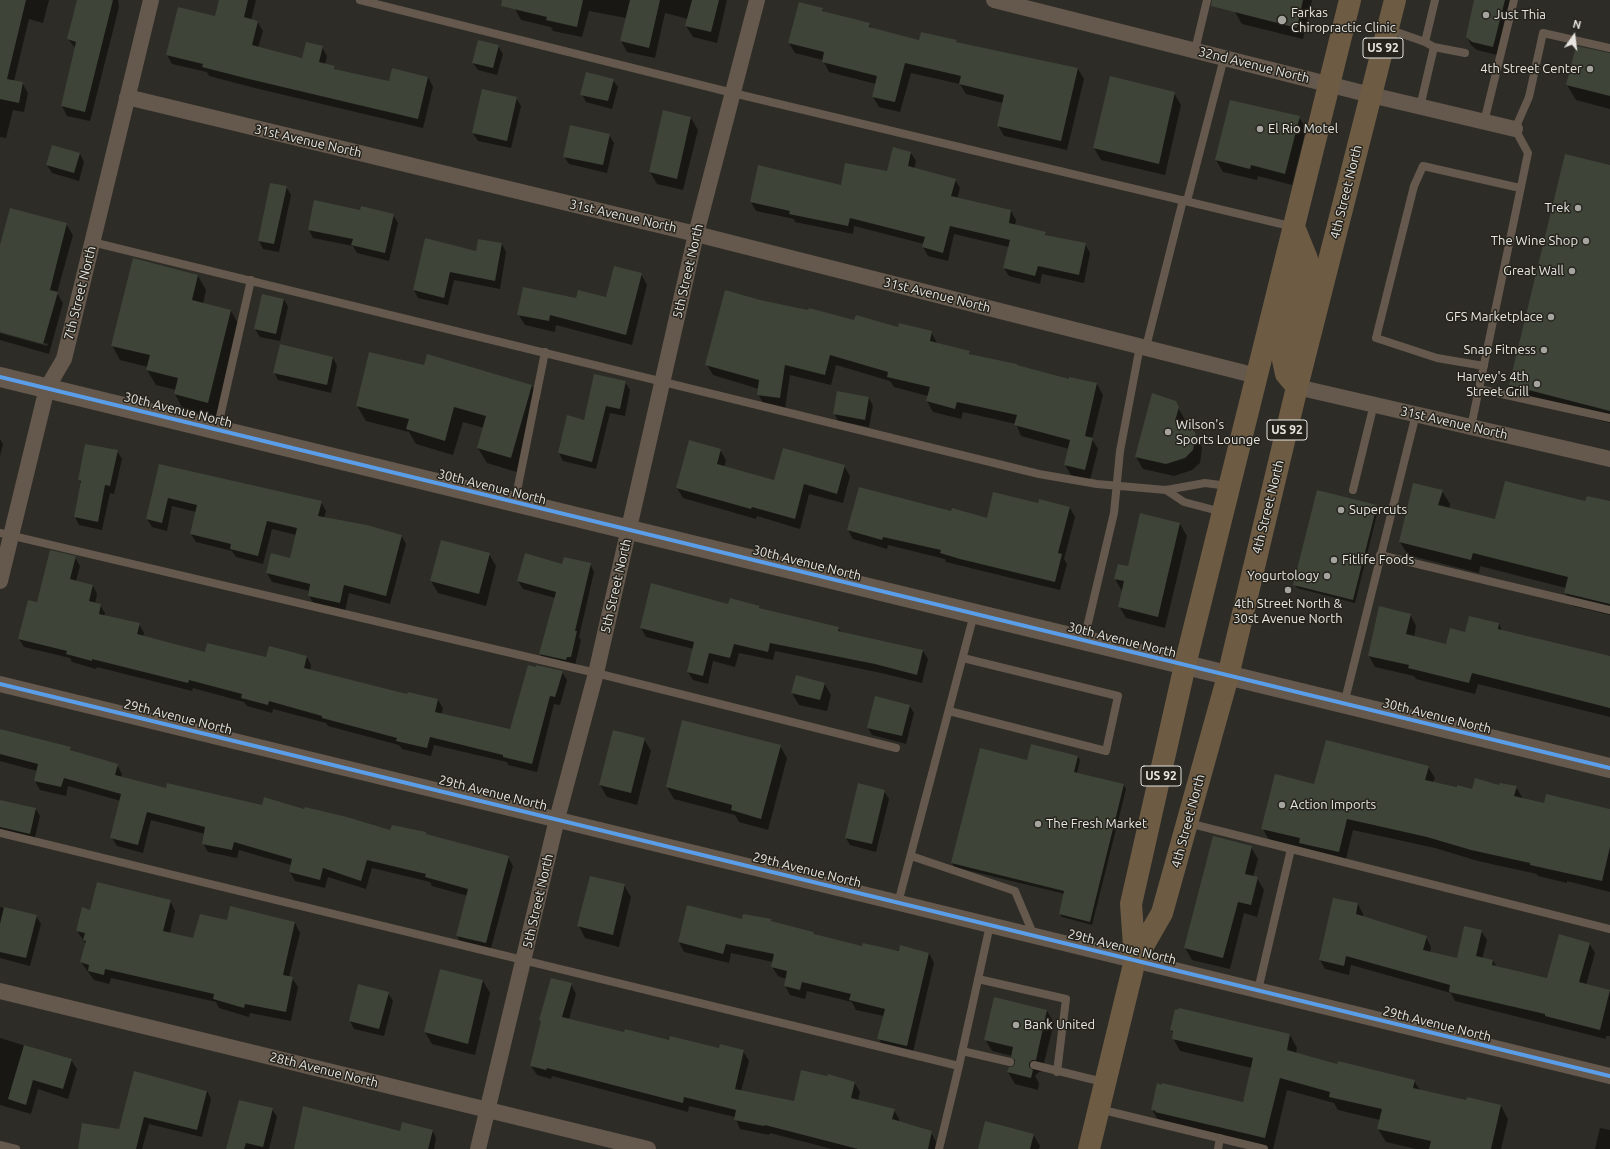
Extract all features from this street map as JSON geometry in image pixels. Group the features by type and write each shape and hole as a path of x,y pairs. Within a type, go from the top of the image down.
{"main road":[{"name":"4th Street North","path":"1135,960 1131,904 1186,665 1350,0"},
{"name":"4th Street North","path":"1089,1149 1135,960 1162,913 1228,676 1297,387 1395,0"},
{"path":"1294,227 1307,259 1283,360 1286,374 1297,387"}],"street":[{"name":"7th Street North","path":"0,582 6,534 47,388 64,359 151,0"},
{"name":"5th Street North","path":"478,1149 557,819 596,673 696,234 757,0"},
{"name":"32nd Avenue North","path":"994,0 1371,95 1514,129"},
{"name":"31st Avenue North","path":"127,97 696,234 1257,376"},
{"name":"30th Avenue North","path":"0,377 1610,768"},
{"name":"31st Avenue North","path":"1297,387 1610,459"},
{"name":"29th Avenue North","path":"0,684 1610,1076"},
{"name":"28th Avenue North","path":"0,991 648,1149"}],"lane":[{"path":"360,0 733,93 1294,227"},
{"path":"1195,50 1207,0"},
{"path":"1426,42 1436,0"},
{"path":"1484,122 1514,0"},
{"path":"1388,29 1426,42 1434,47 1465,53"},
{"path":"1471,427 1528,153 1514,129 1529,97 1543,33 1610,48"},
{"path":"1420,107 1434,47"},
{"path":"1084,641 1114,513 1120,451 1143,347 1224,58"},
{"path":"1484,366 1437,358 1376,338 1414,186 1423,166 1520,188"},
{"path":"92,242 1039,474 1097,484 1117,484 1166,490 1205,483 1230,486"},
{"path":"217,430 251,280"},
{"path":"515,502 545,352"},
{"path":"1479,389 1610,418"},
{"path":"1353,490 1374,404"},
{"path":"1344,704 1380,554 1416,414"},
{"path":"1166,490 1184,502 1223,513"},
{"path":"6,534 596,673 896,748"},
{"path":"1380,554 1610,610"},
{"path":"898,903 974,614"},
{"path":"949,711 1106,751 1118,696 963,658"},
{"path":"1188,823 1610,928"},
{"path":"0,833 959,1066"},
{"path":"1258,990 1291,849"},
{"path":"911,856 1015,891 1034,936"},
{"path":"939,1149 990,925"},
{"path":"978,979 1066,1000 1057,1072"},
{"path":"962,1052 1010,1062"},
{"path":"1034,1065 1105,1083"},
{"path":"1099,1108 1264,1149"},
{"path":"1218,1149 1220,1138"},
{"path":"0,1145 16,1149"}],"building":[{"path":"0,0 26,0 7,79 23,82 19,103 0,99"},
{"path":"77,0 113,0 85,112 61,106 76,42 67,39"},
{"path":"219,0 248,0 244,17 258,21 252,45 302,58 306,42 323,46 319,62 335,66 334,69 389,81 392,68 428,77 418,119 249,79 202,67 203,64 166,55 178,7 215,16"},
{"path":"502,0 583,0 577,27 546,20 547,17 501,6"},
{"path":"630,0 660,0 649,48 620,41"},
{"path":"692,0 719,0 711,32 685,26"},
{"name":"Farkas Chiropractic Clinic","path":"1212,0 1303,0 1297,28 1211,6"},
{"name":"Just Thia","path":"1474,0 1505,0 1493,47 1472,42 1466,37"},
{"path":"799,2 823,8 822,11 870,23 869,27 919,40 921,32 957,40 956,42 1078,68 1061,141 997,126 1004,95 959,84 961,76 905,63 895,102 872,97 877,76 822,62 824,52 788,43"},
{"path":"478,40 499,45 493,68 472,63"},
{"name":"4th Street Center","path":"1576,46 1610,53 1610,96 1566,85"},
{"path":"586,72 614,79 608,101 580,95"},
{"path":"1110,76 1175,92 1159,164 1093,148"},
{"path":"482,89 517,97 507,141 472,133"},
{"path":"1230,100 1300,116 1285,174 1251,165 1250,169 1215,160"},
{"path":"663,110 691,117 677,179 649,172"},
{"path":"570,125 610,134 603,165 563,157"},
{"path":"52,145 80,153 74,173 46,165"},
{"path":"893,147 911,152 908,166 956,179 951,196 1011,210 1009,223 1046,232 1045,235 1086,243 1079,275 1038,266 1035,276 1003,268 1010,240 950,226 943,253 922,247 925,237 850,218 848,226 789,214 790,211 750,202 758,165 841,185 845,163 887,171"},
{"path":"1565,154 1610,165 1610,411 1509,385"},
{"path":"270,183 287,186 274,244 258,241"},
{"path":"314,200 360,210 361,206 394,214 385,253 351,245 353,239 308,230"},
{"path":"10,208 67,223 50,290 58,292 43,344 0,332 0,245"},
{"path":"425,238 476,251 478,239 502,243 495,281 450,272 444,298 413,290"},
{"path":"133,258 198,275 192,300 231,310 208,403 174,394 178,378 146,370 150,355 111,346"},
{"path":"614,266 642,273 626,335 550,315 549,321 517,315 523,287 576,298 578,290 606,297"},
{"path":"725,290 760,300 808,310 809,308 854,320 856,315 898,327 899,323 932,331 930,341 970,351 969,354 1017,364 1069,379 1069,377 1097,383 1085,436 1093,438 1085,470 1064,465 1070,440 1014,425 1017,415 957,402 955,409 926,401 930,387 887,377 888,372 830,355 825,375 785,365 780,398 757,395 759,380 705,365"},
{"path":"262,294 284,299 276,334 254,329"},
{"path":"280,344 333,357 327,385 273,373"},
{"path":"369,352 424,365 427,354 532,385 511,458 477,448 486,416 454,407 445,441 406,429 409,419 356,406"},
{"path":"594,374 626,381 620,409 606,406 592,462 558,453 567,415 584,420"},
{"path":"837,391 869,397 865,420 833,414"},
{"name":"Wilson's Sports Lounge","path":"1152,393 1176,401 1179,407 1175,421 1193,429 1196,435 1193,450 1185,458 1166,464 1135,457"},
{"path":"689,440 721,449 717,464 774,480 783,448 845,465 837,494 804,484 795,519 752,507 751,509 676,488"},
{"path":"85,444 118,450 110,486 105,485 98,522 74,517 81,481 78,480"},
{"path":"159,464 322,501 318,516 367,525 402,535 386,596 344,585 340,603 308,596 310,584 266,573 271,553 290,558 297,528 267,521 258,556 230,549 231,544 190,534 197,505 168,498 162,523 146,519"},
{"path":"1505,481 1585,501 1587,496 1610,501 1610,604 1564,593 1568,577 1473,553 1471,560 1399,542 1413,483 1443,490 1438,505 1495,519"},
{"path":"859,487 951,511 952,508 987,518 993,492 1038,503 1039,499 1070,507 1058,553 1062,554 1055,582 960,559 940,553 941,550 883,537 882,540 847,530"},
{"path":"1317,490 1377,505 1353,600 1293,585"},
{"path":"1140,513 1180,523 1158,617 1118,607 1124,581 1114,579 1118,564 1128,566"},
{"path":"441,540 490,553 479,594 430,581"},
{"path":"50,550 76,556 70,579 93,585 89,601 101,604 99,614 140,623 137,634 205,652 207,643 266,657 269,646 307,656 304,668 407,694 408,692 438,699 435,712 510,729 528,665 536,667 536,665 563,671 555,697 550,696 532,764 503,757 503,755 430,737 427,748 396,741 397,738 322,718 322,716 269,701 268,705 241,698 242,694 189,680 188,683 92,659 92,661 66,654 67,651 18,639 28,600 37,602"},
{"path":"525,553 562,564 564,557 591,563 575,631 577,631 571,657 567,657 566,660 539,654 556,592 517,581"},
{"path":"651,583 728,604 730,598 760,606 759,608 839,627 838,631 923,650 917,675 875,664 770,643 768,652 734,644 730,658 709,653 703,676 687,672 694,642 640,628"},
{"path":"1379,606 1411,614 1406,634 1446,644 1450,628 1465,632 1469,616 1499,623 1498,629 1610,656 1610,708 1472,673 1469,683 1408,668 1409,665 1368,656"},
{"path":"796,675 825,683 820,700 791,693"},
{"path":"875,696 910,705 902,736 867,728"},
{"path":"682,720 781,745 761,819 731,810 732,805 666,787"},
{"path":"0,729 71,747 70,750 118,764 115,775 166,788 167,783 262,805 264,797 304,809 305,807 347,817 390,830 392,825 426,832 426,834 509,856 486,943 456,936 468,889 425,877 426,874 367,860 361,881 323,868 320,880 289,872 292,859 234,842 232,850 202,844 205,827 147,812 138,845 110,838 121,794 64,778 61,787 34,781 38,764 0,754"},
{"path":"613,730 645,738 631,793 599,785"},
{"path":"1326,740 1429,766 1425,780 1472,789 1475,778 1499,785 1500,783 1517,786 1514,796 1544,803 1546,794 1610,809 1610,847 1602,881 1530,865 1530,863 1471,850 1427,837 1347,819 1339,852 1299,843 1300,838 1261,829 1275,774 1314,784"},
{"name":"The Fresh Market","path":"1031,744 1078,756 1074,772 1124,784 1090,922 1059,914 1064,891 951,863 980,748 1027,760"},
{"path":"858,783 885,790 872,844 845,838"},
{"path":"0,800 36,808 30,834 0,827"},
{"path":"1213,836 1252,846 1245,874 1258,877 1251,905 1238,902 1223,958 1184,948"},
{"path":"590,876 625,884 613,935 577,926"},
{"path":"97,882 171,900 163,931 193,938 200,914 227,920 230,906 295,922 283,975 293,977 286,1012 245,1004 244,1008 213,999 214,994 105,969 104,975 88,971 89,965 80,962 86,941 83,940 85,933 76,931 82,907 90,910"},
{"path":"1333,898 1358,903 1356,914 1427,936 1423,950 1457,958 1464,926 1482,930 1476,956 1493,960 1492,965 1547,978 1559,934 1590,943 1579,982 1610,990 1600,1030 1545,1016 1545,1014 1449,992 1450,985 1346,956 1344,966 1319,960"},
{"path":"687,905 742,919 743,914 772,919 771,921 814,932 814,934 862,946 863,943 899,951 900,945 929,953 907,1046 877,1039 885,1009 849,1000 851,994 802,982 800,990 784,986 787,971 771,967 774,954 726,944 723,954 678,942"},
{"path":"4,907 37,915 26,958 0,952 0,924"},
{"path":"440,969 483,980 468,1044 424,1032"},
{"path":"551,978 572,983 562,1017 624,1032 625,1029 669,1040 670,1036 719,1048 720,1044 744,1050 735,1089 794,1101 801,1070 827,1076 828,1074 855,1082 851,1098 895,1109 892,1119 932,1131 928,1149 858,1149 765,1125 734,1120 736,1110 684,1097 683,1103 547,1068 546,1070 530,1066 541,1021 539,1020"},
{"path":"358,984 389,992 379,1029 349,1021"},
{"name":"Bank United","path":"994,997 1047,1010 1036,1060 1032,1060 1029,1063 1029,1067 1033,1070 1031,1078 1007,1072 1009,1067 1012,1067 1015,1064 1015,1060 1011,1057 1013,1047 984,1040"},
{"path":"1179,1008 1290,1034 1287,1050 1337,1064 1338,1061 1415,1080 1413,1088 1466,1100 1467,1097 1501,1105 1491,1149 1429,1149 1431,1141 1377,1129 1382,1109 1329,1097 1330,1092 1280,1078 1265,1138 1155,1112 1156,1111 1151,1110 1157,1083 1243,1102 1253,1058 1172,1039 1173,1031 1170,1030 1175,1009 1178,1010"},
{"path":"24,1045 72,1059 63,1089 33,1080 26,1105 8,1099"},
{"path":"134,1071 207,1091 197,1130 144,1117 136,1149 78,1149 82,1123 119,1129"},
{"path":"239,1100 273,1108 263,1147 246,1143 244,1149 226,1149"},
{"path":"303,1106 400,1131 402,1122 433,1130 428,1149 294,1149"},
{"path":"985,1121 1034,1134 1030,1149 978,1149"}],"cycle path":[{"path":"0,377 1610,768"},
{"path":"0,684 1610,1076"}],"place":[{"name":"Just Thia","path":"1486,15"},
{"name":"Farkas Chiropractic Clinic","path":"1282,20"},
{"name":"4th Street Center","path":"1590,69"},
{"name":"El Rio Motel","path":"1260,129"},
{"name":"Trek","path":"1578,208"},
{"name":"The Wine Shop","path":"1586,241"},
{"name":"Great Wall","path":"1572,271"},
{"name":"GFS Marketplace","path":"1551,317"},
{"name":"Snap Fitness","path":"1544,350"},
{"name":"Harvey's 4th Street Grill","path":"1537,384"},
{"name":"Wilson's Sports Lounge","path":"1168,432"},
{"name":"Supercuts","path":"1341,510"},
{"name":"Fitlife Foods","path":"1334,560"},
{"name":"Yogurtology","path":"1327,576"},
{"name":"4th Street North & 30st Avenue North","path":"1288,590"},
{"name":"Action Imports","path":"1282,805"},
{"name":"The Fresh Market","path":"1038,824"},
{"name":"Bank United","path":"1016,1025"}]}
